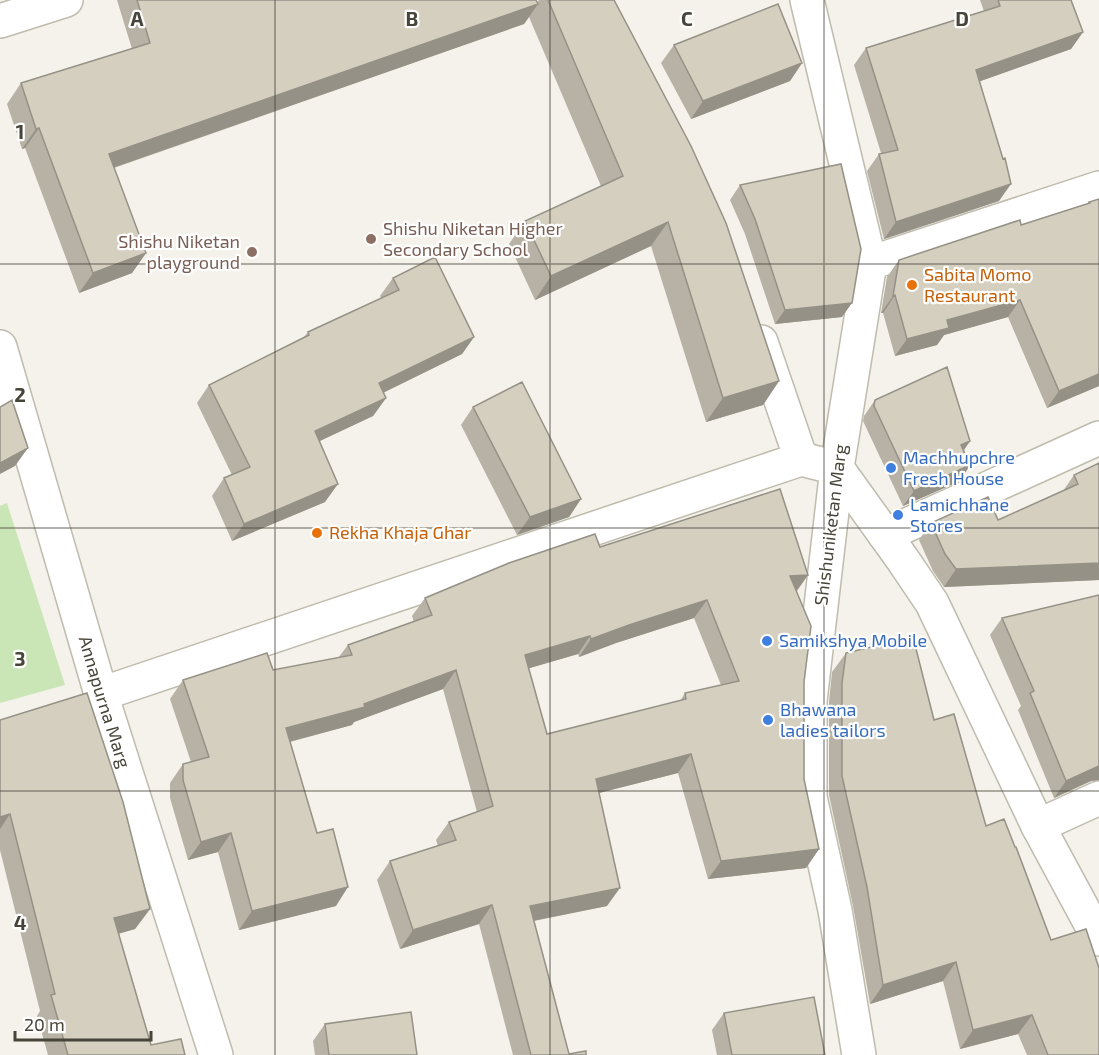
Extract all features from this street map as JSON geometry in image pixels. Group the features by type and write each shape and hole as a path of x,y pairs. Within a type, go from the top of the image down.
{"street":[{"path":"0,21 66,0"},
{"name":"Shishuniketan Marg","path":"807,0 870,263 837,468 810,701 810,797 835,910 859,1055"},
{"path":"870,263 1099,188"},
{"path":"753,316 801,459"},
{"name":"Annapurna Marg","path":"0,347 101,693 216,1055"},
{"path":"885,535 1099,438"},
{"path":"101,693 801,459 837,468 932,603 1038,826 1099,939"},
{"path":"1038,826 1099,798"}],"green space":[{"path":"7,503 65,685 0,703 0,506"}],"building":[{"path":"137,0 536,0 538,4 109,154 146,253 93,273 39,128 36,129 21,83 150,43"},
{"path":"548,0 614,0 691,146 726,223 779,381 723,398 668,222 551,276 525,221 623,176"},
{"path":"998,0 1071,0 1083,32 976,70 1003,159 1005,158 1011,184 896,222 879,154 898,150 866,48 1000,6"},
{"path":"778,4 802,63 703,101 674,45"},
{"path":"841,164 861,249 852,303 785,310 755,219 740,185"},
{"path":"1099,199 1099,374 1059,391 1020,300 947,320 949,328 907,339 895,295 893,296 899,260 1020,220 1021,225"},
{"path":"435,257 474,337 379,383 386,398 315,431 338,484 244,524 224,478 250,467 209,385 309,335 308,332 399,290 393,278"},
{"path":"947,367 970,441 961,445 970,465 914,491 874,406 875,400"},
{"path":"522,382 581,499 530,517 473,407"},
{"path":"12,400 28,448 0,463 0,407"},
{"path":"1099,463 1099,563 956,569 945,554 931,523 988,497 998,520 1078,484 1074,475"},
{"path":"780,489 808,575 790,576 811,626 804,682 804,779 819,849 721,861 691,754 596,779 620,888 530,906 569,1054 586,1051 586,1055 531,1055 492,905 413,930 390,861 456,840 449,822 493,806 456,670 364,704 365,707 286,728 317,833 333,829 348,887 252,911 231,833 201,842 183,780 183,764 209,757 183,680 267,653 273,670 352,655 348,645 432,615 425,598 509,563 595,534 600,547","holes":["707,600 739,681 685,693 686,699 547,734 525,655 590,636 591,639"]},
{"path":"1099,595 1099,766 1066,781 1030,693 1034,691 1002,618"},
{"path":"913,637 934,720 954,714 986,826 1004,819 1051,940 1086,929 1099,968 1099,1055 1048,1055 1032,1015 973,1030 956,962 883,985 867,887 842,776 842,683 846,653"},
{"path":"87,693 123,802 150,909 114,918 151,1045 181,1039 185,1055 68,1055 51,995 55,994 10,814 0,817 0,720"},
{"path":"814,997 825,1055 732,1055 724,1013"},
{"path":"411,1012 417,1055 329,1055 325,1024"}],"place":[{"name":"Shishu Niketan Higher Secondary School","path":"371,239"},
{"name":"Shishu Niketan playground","path":"252,252"},
{"name":"Sabita Momo Restaurant","path":"912,285"},
{"name":"Machhupchre Fresh House","path":"891,468"},
{"name":"Lamichhane Stores","path":"898,515"},
{"name":"Rekha Khaja Ghar","path":"317,533"},
{"name":"Samikshya Mobile","path":"767,641"},
{"name":"Bhawana ladies tailors","path":"768,720"}]}
